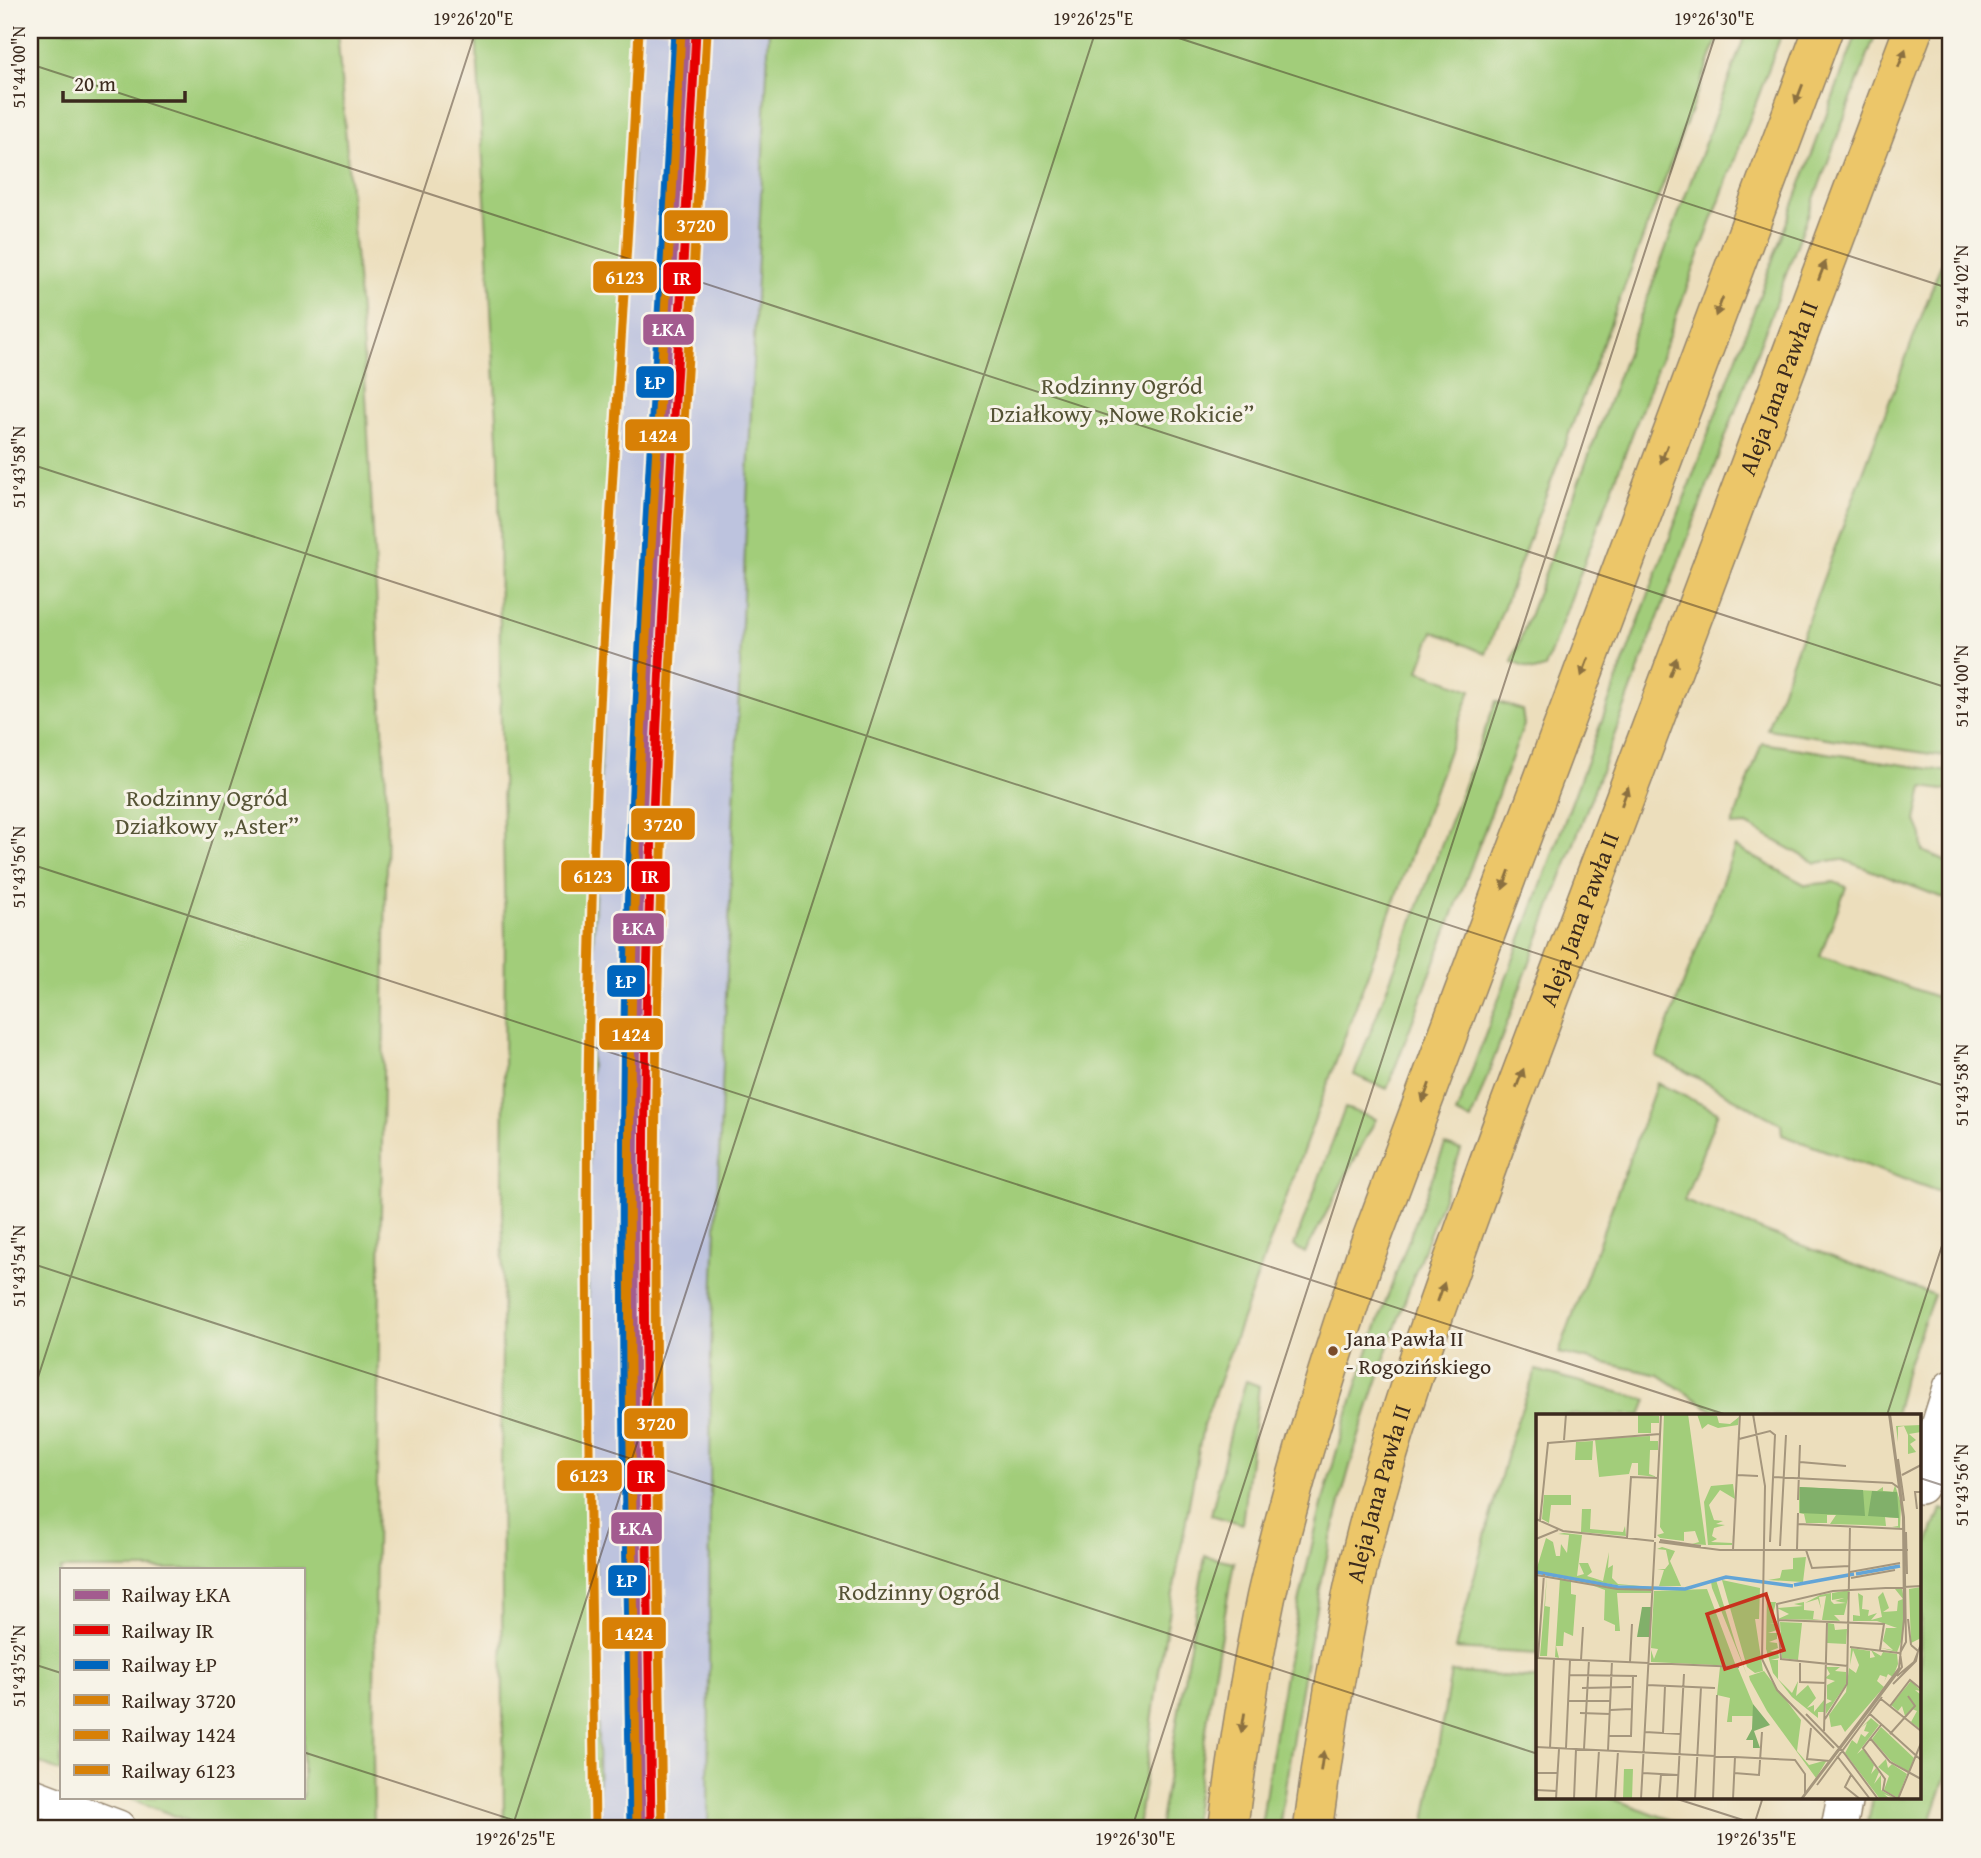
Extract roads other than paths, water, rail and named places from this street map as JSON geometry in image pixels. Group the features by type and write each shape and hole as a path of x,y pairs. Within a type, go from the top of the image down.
{"main road":[{"path":"1228,1828 1266,1599 1333,1351 1389,1193 1823,30"},
{"name":"Aleja Jana Pawła II","path":"1312,1828 1336,1678 1359,1561 1406,1395 1500,1131 1913,30"}],"street":[{"path":"1922,1480 1951,1388"},
{"path":"30,1795 118,1828"},
{"path":"1839,1828 1845,1798"}],"rail line":[{"name":"6123","path":"595,1828 587,1297 590,978 604,622 639,30"},
{"name":"ŁP","path":"631,1828 623,1297 626,978 641,622 675,30"},
{"name":"ŁKA","path":"641,1828 634,1297 637,978 652,622 686,30"},
{"name":"1424","path":"637,1828 629,1297 632,978 647,623 681,31"},
{"name":"IR","path":"651,1828 644,1297 647,978 662,623 696,31"},
{"name":"3720","path":"662,1828 655,1297 658,979 673,623 707,31"}],"place":[{"name":"Jana Pawła II - Rogozińskiego","path":"1333,1351"}],"park label":[{"name":"Rodzinny Ogród Działkowy „Nowe Rokicie”","path":"1122,400"},
{"name":"Rodzinny Ogród Działkowy „Aster”","path":"207,812"},
{"name":"Rodzinny Ogród","path":"919,1592"}]}
